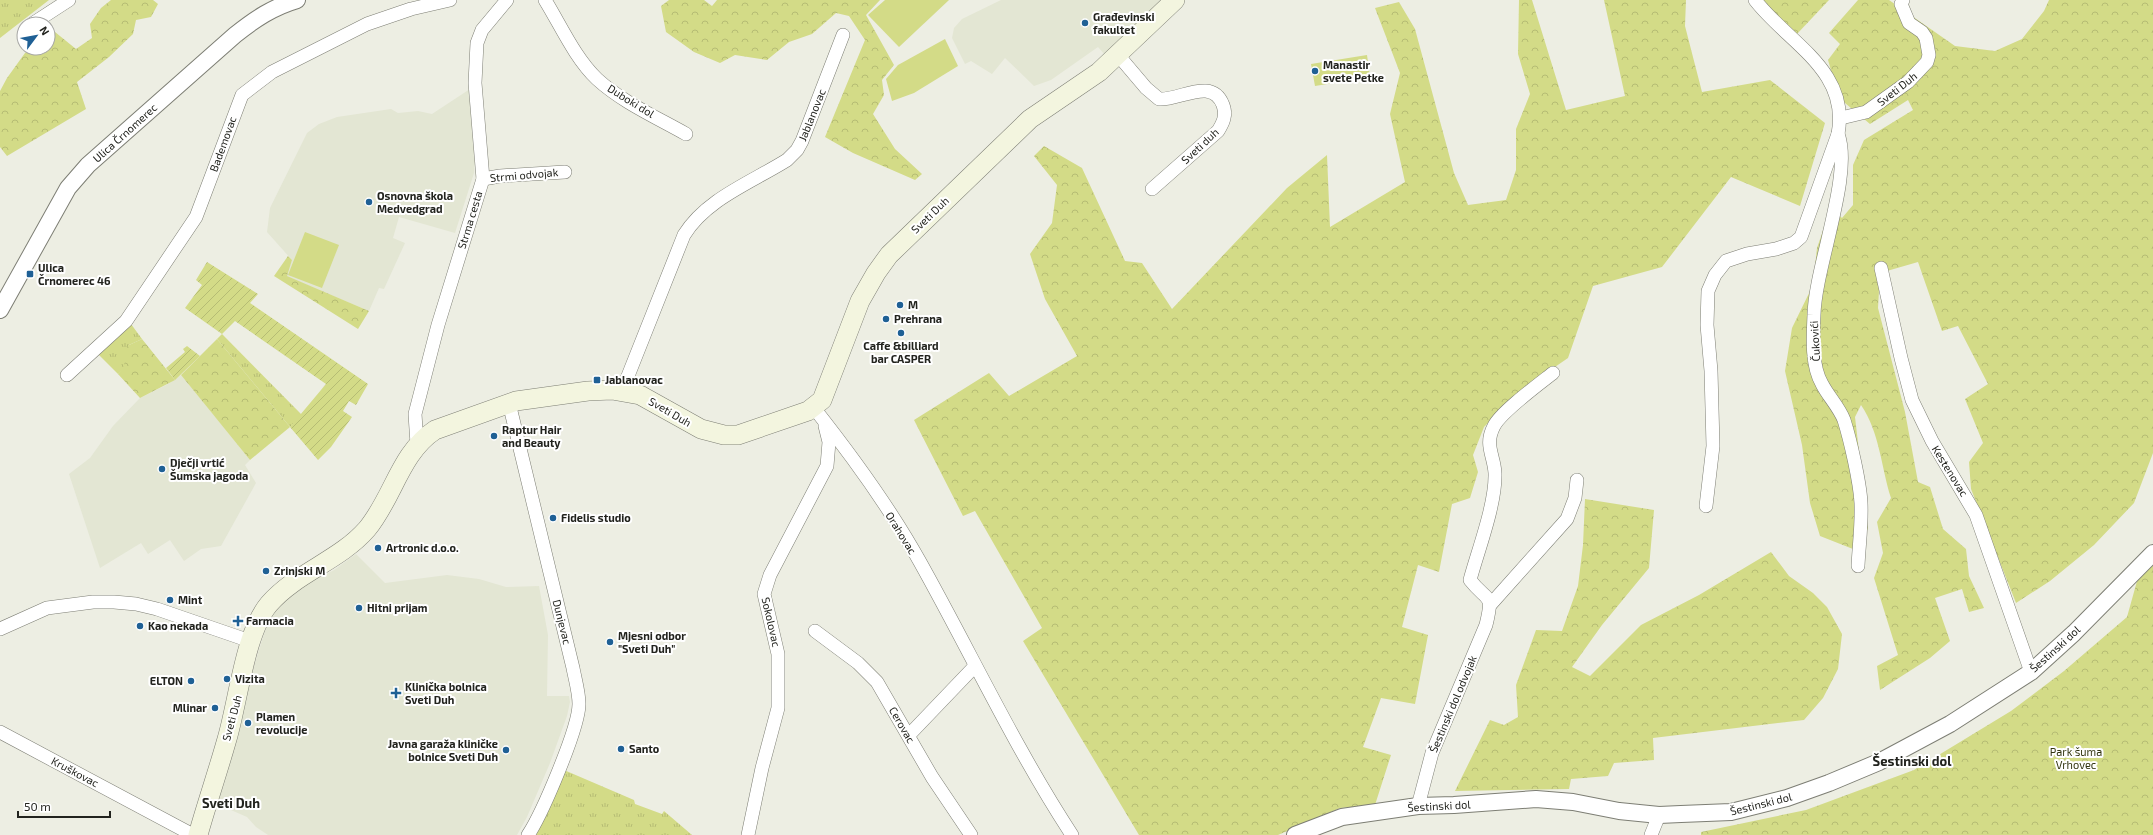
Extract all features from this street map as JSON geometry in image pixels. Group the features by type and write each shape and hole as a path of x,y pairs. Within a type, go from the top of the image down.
{"main road":[{"name":"Sveti Duh","path":"198,835 211,787 227,739 250,641 264,611 291,582 342,552 368,527 417,444 435,430 509,403 588,391 622,391 640,395 702,429 724,435 747,432 819,414 822,400 829,386 842,344 865,291 878,269 890,255 1030,119 1091,78 1118,55 1174,0"}],"street":[{"path":"44,16 69,0"},
{"name":"Ulica Črnomerec","path":"0,310 68,188 88,165 235,35 260,16 280,5 297,0"},
{"name":"Bademovac","path":"67,375 126,321 196,217 242,95 256,82 277,69 367,24 411,9 450,0"},
{"name":"Strma cesta","path":"417,444 415,414 438,325 483,179 475,83 477,43 482,30 507,0"},
{"name":"Duboki dol","path":"545,0 583,62 596,78 617,95 686,134"},
{"name":"Čukovići","path":"1706,506 1713,446 1711,371 1707,325 1708,291 1715,275 1726,261 1747,254 1776,249 1794,243 1801,237 1838,134 1841,118 1833,88 1822,67 1767,15 1755,0"},
{"name":"Sveti Duh","path":"1841,118 1866,112 1908,82 1927,62 1929,55 1926,38 1922,32 1909,23 1901,4 1903,0"},
{"name":"Jablanovac","path":"622,391 684,235 704,210 787,160 797,150 802,141 843,35"},
{"name":"Sveti duh","path":"1118,55 1146,88 1159,99 1171,99 1195,91 1208,91 1219,98 1224,111 1224,119 1218,131 1152,189"},
{"name":"Čukovići","path":"1838,134 1841,142 1842,161 1820,269 1814,314 1814,356 1820,382 1843,418 1849,442 1861,501 1858,566"},
{"name":"Strmi odvojak","path":"483,179 500,176 565,172"},
{"name":"Kestenovac","path":"1882,268 1900,358 1912,400 1936,448 1976,515 2031,672"},
{"path":"1491,604 1489,598 1470,580 1493,496 1495,472 1489,441 1494,425 1521,399 1553,373"},
{"name":"Dunjevac","path":"509,403 573,668 579,704 577,719 560,765 536,823 528,835"},
{"name":"Orahovac","path":"819,414 873,488 920,562 1027,761 1072,835"},
{"name":"Sokolovac","path":"748,835 762,768 778,708 778,654 764,594 770,575 827,466 829,442 819,414"},
{"name":"Šestinski dol odvojak","path":"1418,806 1432,753 1486,625 1491,604 1567,519 1575,498 1577,480"},
{"name":"Šestinski dol","path":"1295,835 1342,817 1418,806 1536,799 1572,802 1619,811 1659,815 1738,811 1787,798 1829,783 1879,762 1929,736 2031,672 2074,633 2153,553"},
{"path":"0,629 47,608 93,602 114,602 136,604 157,609 250,641"},
{"name":"Cerovac","path":"815,631 858,663 878,682 932,778 971,835"},
{"path":"909,735 975,666"},
{"name":"Kruškovac","path":"0,732 193,835"},
{"path":"1651,835 1659,815"}],"shaded area":[{"path":"1001,0 1164,0 1106,56 1098,47 1051,80 1034,86 1005,58 992,74 971,61 965,64 952,38 954,28 962,19"},
{"name":"Osnovna škola Medvedgrad","path":"470,89 475,158 474,173 455,233 399,217 393,238 405,243 384,289 379,288 369,311 286,276 292,260 267,232 270,208 307,133 319,124 337,117 391,109 398,113 418,111 432,114"},
{"name":"Dječji vrtić Šumska jagoda","path":"181,375 250,460 245,465 256,483 221,546 201,549 184,561 170,540 148,554 141,543 100,568 69,474 90,458 113,426 140,398 168,384"},
{"name":"Klinička bolnica Sveti Duh","path":"356,554 385,583 447,575 479,579 506,587 539,586 548,635 547,696 569,696 570,702 567,716 550,763 527,817 517,835 268,835 256,827 247,817 217,804 246,691 270,619 277,607 304,585 334,570"}],"green space":[{"path":"0,0 49,0 28,16 16,16 16,26 0,38"},
{"path":"111,0 153,0 158,4 151,17 136,20 133,34 109,57 77,82 86,109 7,156 0,147 0,91 7,78 23,56 56,56 56,33 76,49 92,38 90,24 101,8"},
{"path":"669,0 704,0 712,6 717,0 880,0 866,15 894,65 882,80 884,95 873,114 895,149 922,174 915,180 853,153 825,137 865,40 849,16 836,13 812,34 789,42 767,60 735,55 720,63 694,52 666,32 661,6"},
{"path":"885,0 949,0 899,47 868,15"},
{"path":"1519,0 1532,0 1566,110 1625,96 1604,0 1686,0 1685,26 1702,92 1770,80 1825,123 1800,206 1731,177 1662,267 1593,286 1568,358 1520,391 1484,427 1473,455 1478,472 1470,498 1452,504 1439,572 1418,565 1402,627 1428,635 1415,704 1381,698 1363,747 1391,755 1375,805 1340,808 1278,835 1139,835 1023,641 1042,628 975,511 963,516 914,420 989,373 1009,396 1077,356 1045,299 1030,254 1052,223 1057,185 1034,156 1044,146 1082,168 1125,261 1142,263 1172,309 1287,188 1327,155 1330,227 1405,182 1390,114 1400,73 1375,8 1399,2 1415,29 1454,173 1468,205 1506,200 1516,170 1516,129 1530,94 1518,54"},
{"path":"1761,0 1829,0 1797,34"},
{"path":"1858,0 1889,0 1955,46 1995,51 2022,39 2044,11 2049,0 2153,0 2153,453 2134,503 2094,545 2050,581 2016,603 1971,489 1969,462 1983,443 1965,399 1988,384 1958,326 1942,331 1918,262 1880,273 1878,308 1905,412 1918,482 1930,487 1943,529 1966,549 1969,576 1984,608 1969,612 1962,589 1935,598 1950,641 1930,658 1880,690 1877,666 1898,655 1874,578 1883,553 1877,522 1891,498 1876,439 1861,405 1855,417 1868,528 1858,551 1820,536 1810,503 1802,445 1785,371 1792,328 1813,285 1817,248 1831,207 1842,218 1853,205 1853,165 1864,140 1913,110 1908,100 1870,124 1839,98 1828,60 1840,44 1829,33"},
{"path":"945,39 958,66 914,93 892,101 886,79 898,65"},
{"path":"1367,55 1370,77 1315,86 1311,64"},
{"path":"305,232 339,245 322,288 288,275"},
{"path":"288,256 292,260 287,276 369,311 358,329 274,276"},
{"path":"207,262 258,294 250,303 368,384 356,405 349,401 343,411 352,417 331,447 318,460 290,427 326,384 235,321 222,334 185,308 202,285 196,280"},
{"path":"131,324 142,339 129,345 125,368 118,374 97,353"},
{"path":"222,334 302,415 290,427 217,339"},
{"path":"142,339 175,380 140,398 118,374 125,363 124,350 129,345"},
{"path":"217,339 290,427 250,460 181,375"},
{"path":"187,346 200,356 175,380 166,368 185,352 183,349"},
{"path":"1585,499 1654,510 1649,568 1602,625 1572,667 1590,676 1641,625 1699,595 1771,552 1789,576 1813,593 1827,607 1842,634 1838,669 1823,698 1804,720 1653,738 1654,760 1614,763 1608,776 1571,779 1569,789 1455,791 1490,720 1504,725 1518,717 1516,685 1536,630 1562,631 1578,586 1583,545"},
{"name":"Park šuma Vrhovec","path":"2153,561 2153,835 1701,835 1701,832 1806,810 1914,770 2011,711 2064,671 2127,617 2139,574"},
{"path":"564,770 634,800 635,804 662,814 664,811 692,835 536,835"}],"place":[{"name":"Građevinski fakultet","path":"1085,23"},
{"name":"Manastir svete Petke","path":"1315,71"},
{"name":"Osnovna škola Medvedgrad","path":"369,202"},
{"name":"Ulica Črnomerec 46","path":"30,274"},
{"name":"M","path":"900,305"},
{"name":"Prehrana","path":"886,319"},
{"name":"Caffe &billiard bar CASPER","path":"901,333"},
{"name":"Jablanovac","path":"597,380"},
{"name":"Raptur Hair and Beauty","path":"494,436"},
{"name":"Dječji vrtić Šumska jagoda","path":"162,469"},
{"name":"Fidelis studio","path":"553,518"},
{"name":"Artronic d.o.o.","path":"378,548"},
{"name":"Zrinjski M","path":"266,571"},
{"name":"Mint","path":"170,600"},
{"name":"Hitni prijam","path":"359,608"},
{"name":"Farmacia","path":"238,621"},
{"name":"Kao nekada","path":"140,626"},
{"name":"Mjesni odbor \"Sveti Duh\"","path":"610,642"},
{"name":"Vizita","path":"227,679"},
{"name":"ELTON","path":"191,681"},
{"name":"Klinička bolnica Sveti Duh","path":"396,693"},
{"name":"Mlinar","path":"215,708"},
{"name":"Plamen revolucije","path":"248,723"},
{"name":"Santo","path":"621,749"},
{"name":"Javna garaža kliničke bolnice Sveti Duh","path":"506,750"}],"district":[{"name":"Šestinski dol","path":"1912,761"},
{"name":"Sveti Duh","path":"231,803"}]}
